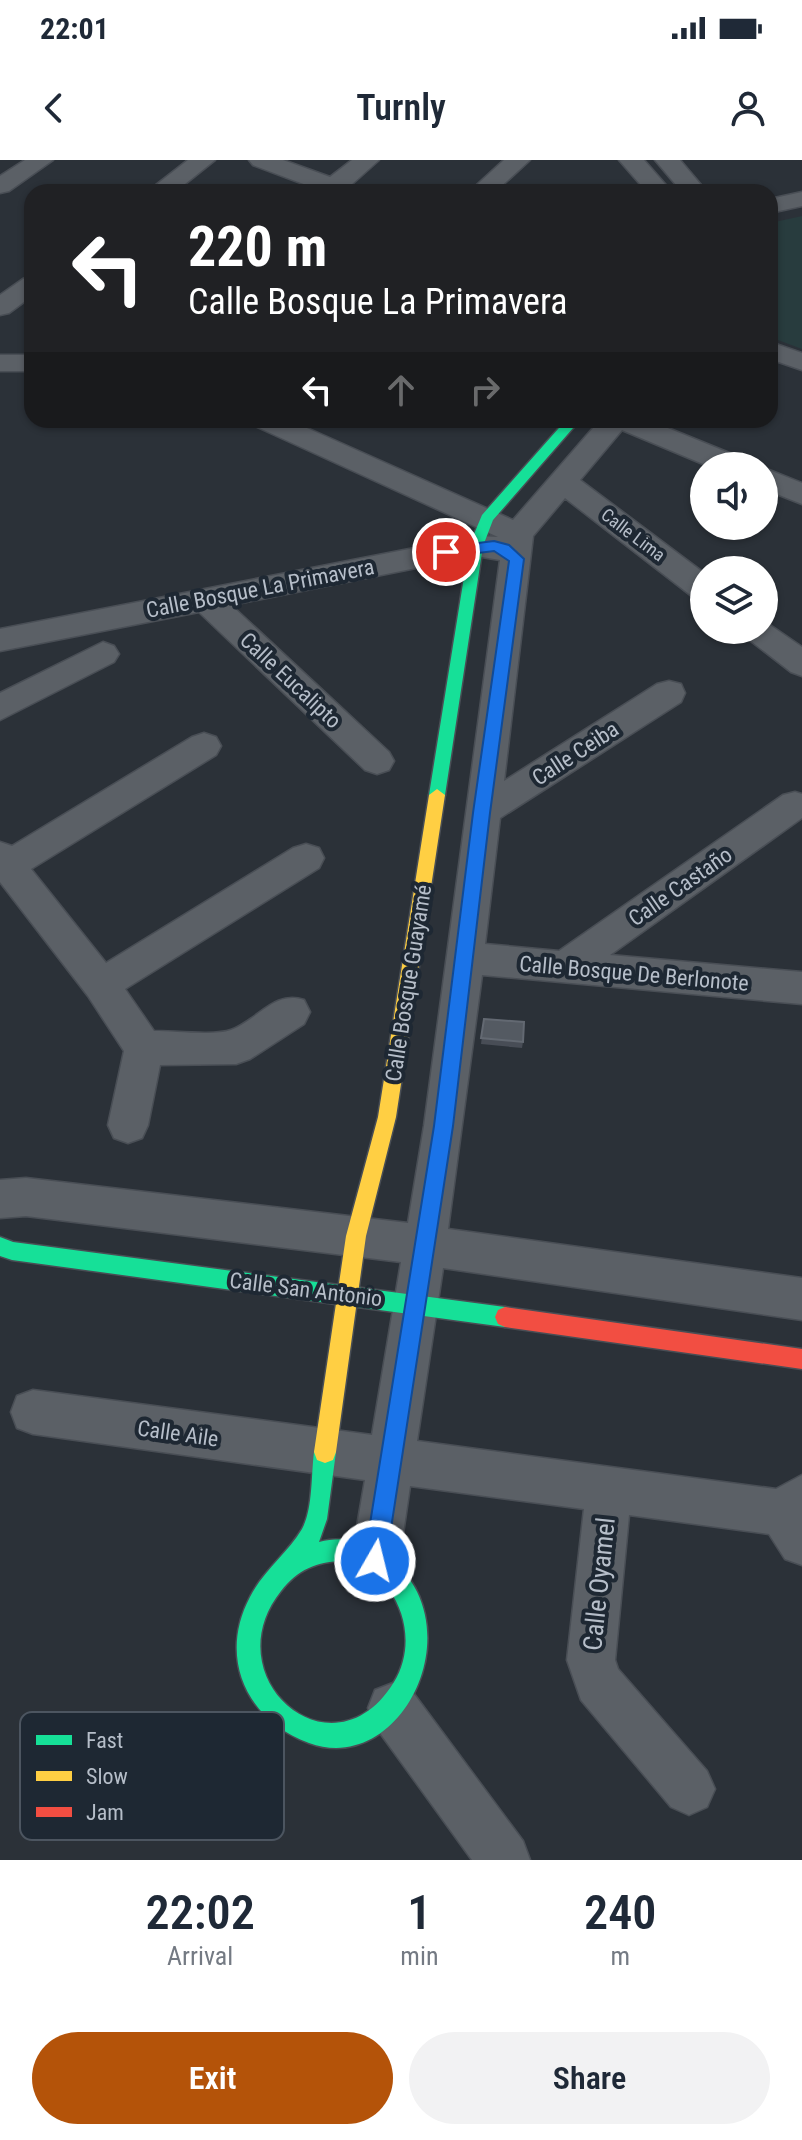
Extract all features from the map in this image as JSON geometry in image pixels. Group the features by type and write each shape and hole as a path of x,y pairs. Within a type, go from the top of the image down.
{"street":[{"path":"0,186 41,160"},
{"path":"170,184 203,160"},
{"path":"261,160 320,184"},
{"path":"341,184 367,160"},
{"path":"490,184 518,160"},
{"path":"667,160 688,184"},
{"path":"778,204 802,199"},
{"path":"0,307 24,290"},
{"path":"778,353 802,362"},
{"path":"0,363 24,363"},
{"path":"778,378 802,387"},
{"path":"280,428 482,532 566,428"},
{"path":"375,1561 444,1126 481,813 518,547 562,481 608,428"},
{"path":"642,428 700,452"},
{"name":"Calle Lima","path":"562,481 690,578"},
{"path":"778,491 799,510"},
{"name":"Calle Bosque La Primavera","path":"0,640 204,598 482,532 504,548 518,547"},
{"name":"Calle Bosque Guayamé","path":"286,1567 313,1533 356,1236 387,1117 482,532"},
{"name":"Calle Eucalipto","path":"204,598 377,761"},
{"path":"776,644 802,664"},
{"path":"0,708 103,654"},
{"name":"Calle Ceiba","path":"481,813 669,693"},
{"path":"128,1125 144,1048 101,985 4,861 204,746"},
{"name":"Calle Castaño","path":"565,967 795,805"},
{"path":"101,985 306,858"},
{"name":"Calle Bosque De Berlonote","path":"465,958 802,988"},
{"path":"144,1048 236,1047 291,1012"},
{"path":"387,1117 409,1112 444,1126"},
{"path":"0,1199 26,1197 356,1236 802,1299"},
{"name":"Calle San Antonio","path":"0,1246 12,1251 347,1294 802,1359"},
{"name":"Calle Aile","path":"33,1412 324,1453"},
{"name":"Calle Oyamel","path":"324,1453 609,1488 795,1518"},
{"name":"Calle Oyamel","path":"609,1488 591,1660 593,1672 598,1683 689,1789"},
{"path":"275,1712 257,1688 248,1655 251,1621 264,1591 286,1567 314,1553 346,1550 375,1561 403,1588 417,1627 413,1671 393,1708 366,1729 335,1736 304,1732 284,1719"},
{"path":"393,1708 504,1860"}],"green space":[{"path":"802,216 802,349 778,340 778,221"}],"building":[{"path":"484,1019 524,1022 523,1042 481,1038"}],"traffic: fast":[{"path":"437,795 476,546 487,518 566,428"},
{"path":"0,1246 12,1251 505,1317"},
{"path":"277,1712 256,1684 248,1656 248,1636 258,1603 314,1529 325,1452"},
{"path":"284,1718 313,1733 337,1735 361,1730 383,1716 412,1672 417,1629 415,1616 403,1589 370,1558 344,1550 328,1551 286,1567"}],"traffic: slow":[{"path":"325,1452 356,1236 387,1117 437,795"}],"traffic: jam":[{"path":"505,1317 802,1359"}],"route":[{"path":"375,1561 444,1126 481,813 517,559 504,548 494,546 446,552"}]}
